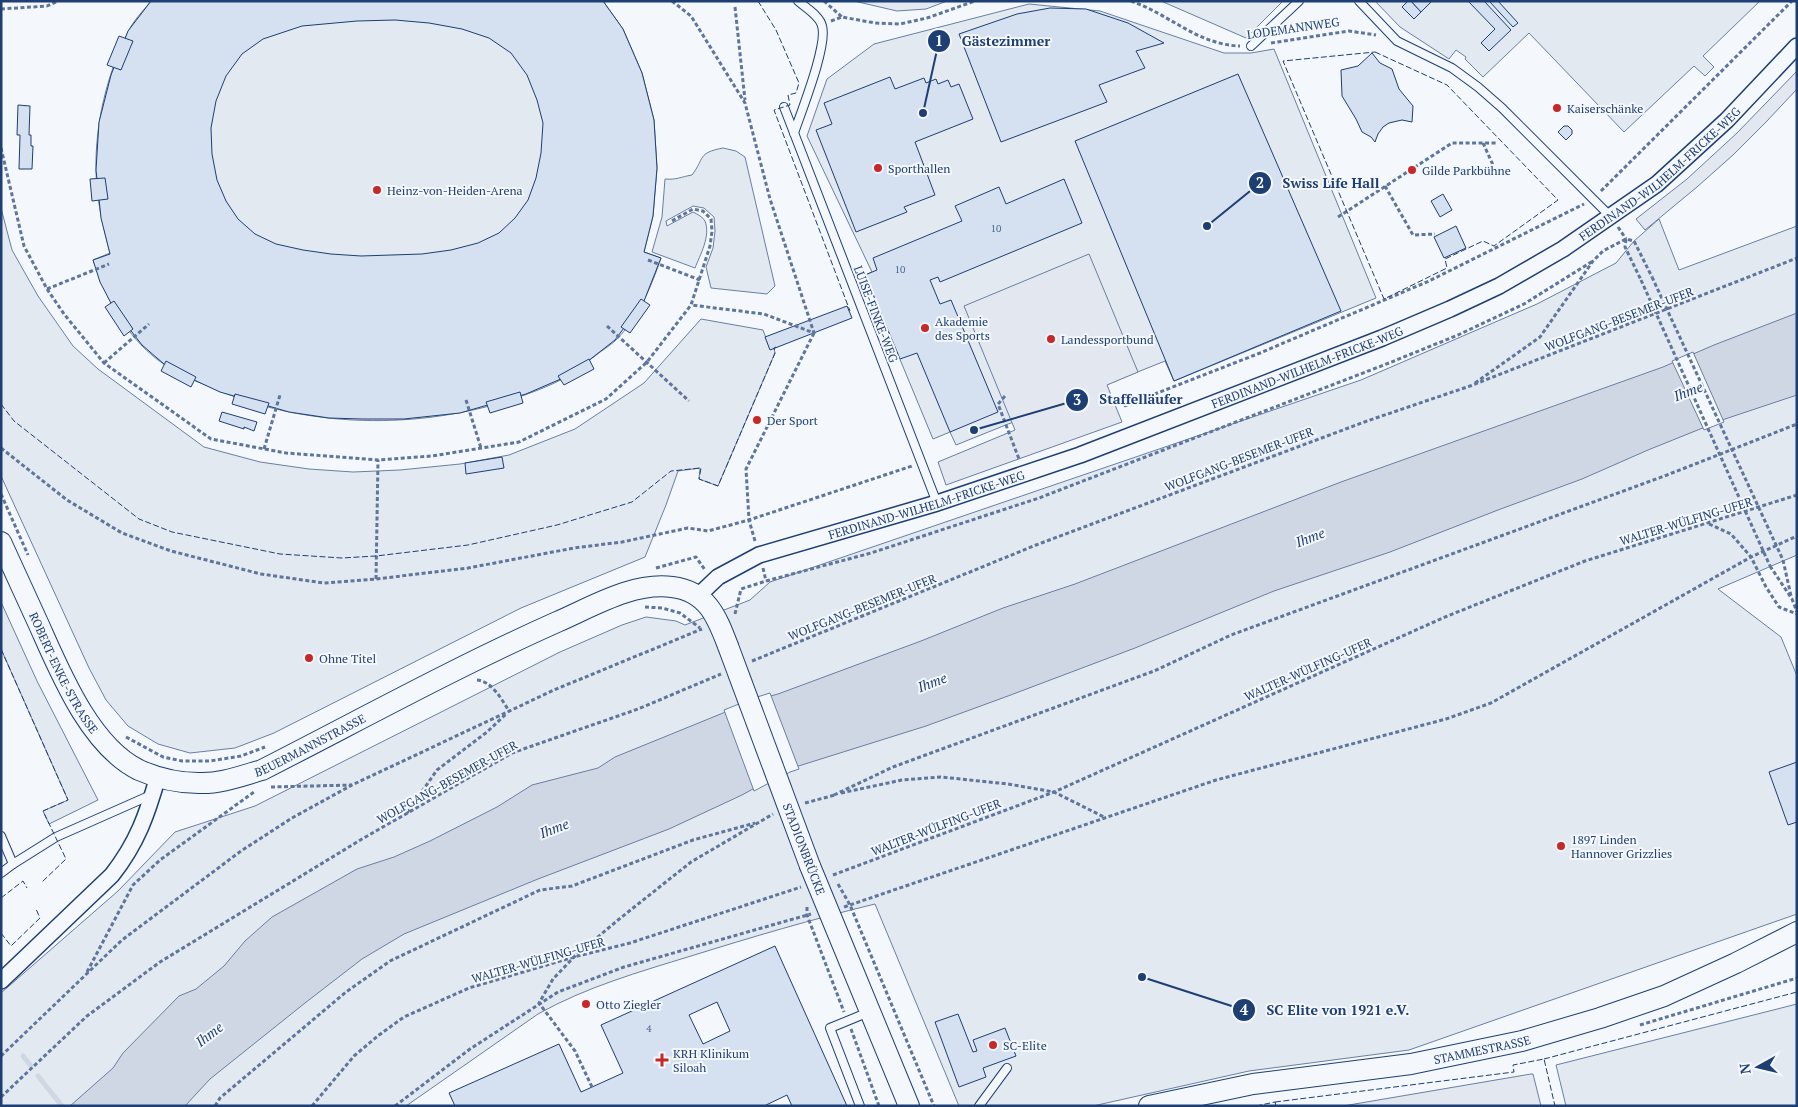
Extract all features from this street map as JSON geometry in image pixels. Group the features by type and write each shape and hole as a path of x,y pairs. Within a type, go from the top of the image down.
{"street":[{"name":"FERDINAND-WILHELM-FRICKE-WEG","path":"698,596 718,577 759,555 937,503 1025,474 1135,434 1382,338 1499,286 1563,249 1657,184 1727,120 1797,46"},
{"name":"ROBERT-ENKE-STRASSE","path":"1,542 59,671 89,722 105,742 122,758 156,785"},
{"name":"BEUERMANNSTRASSE","path":"156,785 175,781 200,783 226,780 262,770 498,649 612,598 638,589 654,587 671,587 685,590 698,596"},
{"name":"STADIONBRÜCKE","path":"698,596 707,603 719,621 810,866 909,1106"},
{"path":"1,981 112,875 127,856 138,836 156,785"},
{"name":"STAMMESTRASSE","path":"1159,1105 1253,1084 1411,1064 1522,1041 1600,1018 1664,996 1797,932"}],"lane":[{"path":"794,134 822,49 822,26 816,16 798,1"},
{"path":"1251,46 1299,1"},
{"path":"1359,1 1397,41 1452,68 1478,86 1611,217"},
{"name":"LUISE-FINKE-WEG","path":"784,107 937,503"},
{"path":"1,873 56,837 156,785"},
{"path":"1,836 13,864"},
{"path":"860,1106 830,1028 870,1012"},
{"path":"979,1106 1007,1068"}],"path":[{"path":"1,9 48,6 58,1"},
{"path":"672,1 691,16 745,103"},
{"path":"824,1 842,17 875,23 900,24 928,18 975,1"},
{"name":"LODEMANNWEG","path":"1131,1 1195,36 1226,46 1251,46 1348,32 1371,34 1397,41"},
{"path":"1124,406 1260,353 1429,281 1593,199 1792,1"},
{"path":"735,7 745,103 770,200 814,333 746,469 749,520"},
{"path":"822,26 842,17"},
{"path":"1338,217 1452,143 1497,143"},
{"path":"1483,143 1493,165"},
{"path":"1,148 24,246 47,289 64,314 104,363 211,440 286,453 378,460 432,456 519,442 606,399 647,362 691,305 710,246 711,219 703,211 693,209 670,222"},
{"path":"1386,186 1413,235 1435,234"},
{"path":"1626,239 1625,247 1770,566 1792,599"},
{"path":"734,615 741,589 871,553 1039,498 1389,364 1458,335 1524,304 1592,261 1603,251 1626,239 1634,241 1652,277 1784,560 1792,599 1797,613"},
{"name":"WOLFGANG-BESEMER-UFER","path":"746,664 1036,544 1367,421 1470,386 1797,258"},
{"path":"648,260 700,280"},
{"path":"1470,386 1540,337 1592,261"},
{"path":"47,289 108,264"},
{"path":"691,305 764,314 814,333"},
{"path":"104,363 148,324"},
{"path":"606,326 689,401"},
{"path":"264,450 280,395"},
{"path":"1005,396 998,404 1025,474"},
{"path":"466,400 481,448"},
{"path":"834,795 893,767 1154,671 1231,635 1667,475 1797,424"},
{"path":"1,448 67,500 122,533 171,551 261,574 324,583 468,568 574,548 622,542 688,528 708,531 749,520 922,462"},
{"path":"376,579 378,460"},
{"path":"1,494 29,555"},
{"name":"WALTER-WÜLFING-UFER","path":"833,875 1054,792 1445,617 1585,561 1797,495"},
{"path":"1708,524 1732,534 1751,557 1766,588 1779,607 1797,613"},
{"path":"828,910 850,905 1216,780 1446,719 1491,703 1751,557 1797,536"},
{"path":"1,1056 122,940 241,851 292,818 352,785 554,690 702,629 680,613 662,608 636,608"},
{"name":"WOLFGANG-BESEMER-UFER","path":"1,1097 87,1016 160,962 362,839 512,753 638,709 728,671"},
{"path":"476,680 483,680 500,696 509,711"},
{"path":"405,815 437,770 487,732 509,711"},
{"path":"123,734 163,757"},
{"path":"816,799 902,780 941,777 1008,784 1054,792 1104,817"},
{"path":"270,787 352,785"},
{"path":"86,975 133,885 160,860 260,787"},
{"path":"215,1106 220,1098 346,992 390,961 540,890 572,886 693,840 760,822 690,862 618,920 574,957 553,979 539,1003"},
{"name":"WALTER-WÜLFING-UFER","path":"312,1106 354,1056 379,1035 404,1017 468,988 630,943 802,887"},
{"path":"850,905 934,1106"},
{"path":"395,1106 470,1050 558,992 624,967 807,915"},
{"path":"539,1003 575,1051 592,1087"}],"shaded area":[{"name":"Heinz-von-Heiden-Arena","path":"151,1 603,1 623,29 642,73 654,120 657,168 653,216 644,252 661,258 638,312 616,340 559,381 519,397 481,408 442,416 402,420 362,420 322,417 283,411 245,400 208,386 164,364 146,350 126,327 104,288 93,260 110,253 100,212 96,180 96,153 100,117 108,82 128,32 135,20"},
{"path":"854,1 947,1 926,9 897,11"},
{"path":"1161,1 1283,1 1246,38"},
{"path":"1375,1 1760,1 1703,56 1714,67 1705,76 1694,66 1624,132 1529,33 1483,77 1465,59 1466,57 1456,50 1449,59 1400,27"},
{"path":"1029,4 1100,11 1224,53 1251,53 1274,49 1376,298 1174,381 1165,361 956,445 950,432 933,439 865,275 872,272 807,136 827,79 874,44"},
{"path":"1797,71 1797,89 1767,121 1733,155 1645,230 1636,219 1687,179 1737,133"},
{"path":"723,148 736,151 745,157 775,286 767,294 711,288 706,267 713,248 714,217 704,208 693,206 666,221 667,226 693,212 705,221 706,239 695,268 652,252 662,217 665,179 676,179 692,175 705,154"},
{"path":"1,208 12,250 38,296 73,346 98,369 204,447 260,462 309,469 353,472 400,470 460,464 509,455 575,429 644,383 701,319 763,330 770,349 774,348 775,353 718,486 699,479 700,468 678,471 645,557 521,608 274,733 235,748 190,753 158,744 128,726 106,700 89,668 1,476"},
{"path":"1659,219 1679,270 1797,226 1797,555 1718,589 1781,637 1797,676 1797,914 1409,1050 1249,1071 1093,1106 959,1106 875,904 806,922 632,974 556,1004 538,1014 406,1106 1,1106 1,993 118,891 175,832 255,806 560,652 622,625 646,617 676,621 685,625 750,600 770,582 1361,380 1537,304 1616,263 1634,241"},
{"name":"Landessportbund","path":"1089,254 1138,372 1107,385 1122,422 946,485 938,462 1015,430 964,306"},
{"path":"1,602 37,681 98,800 49,824 43,811 68,800 1,649"},
{"path":"1797,1004 1797,1106 1566,1106 1556,1065"},
{"path":"1531,1074 1533,1074 1541,1106 1343,1106"}],"water":[{"name":"Ihme","path":"1797,313 1797,395 1725,419 1582,479 1390,552 1274,591 1135,648 1008,696 926,726 789,769 742,795 669,829 538,879 404,934 362,959 305,1003 210,1079 185,1106 70,1106 113,1068 123,1053 179,996 196,989 224,966 245,941 272,917 357,869 394,857 430,841 497,807 532,785 598,768 615,757 755,700 778,694 921,641 1003,608 1075,584 1341,482 1663,367"}],"pier":[{"path":"1693,352 1724,422 1704,430 1672,361"},
{"path":"770,693 799,769 754,791 724,710"}],"building":[{"name":"Heinz-von-Heiden-Arena","path":"151,1 603,1 623,29 642,73 654,120 657,168 653,216 644,252 661,258 644,301 615,340 570,375 526,394 460,413 404,419 329,418 289,412 220,392 192,379 164,364 142,345 114,309 100,282 93,260 110,254 101,218 96,170 99,122 111,75 128,31","holes":["395,20 429,23 462,29 489,38 511,53 527,75 537,100 543,123 541,153 536,178 528,200 515,218 499,233 478,243 451,250 422,254 361,256 331,254 276,244 255,234 238,219 226,201 217,180 212,154 211,128 216,101 226,76 242,54 263,39 302,26"]},
{"path":"1408,1 1411,1 1421,12 1414,19 1402,7"},
{"path":"1411,1 1432,1 1421,12"},
{"path":"1468,1 1484,1 1511,30 1489,51 1481,43 1495,29"},
{"path":"1489,1 1498,1 1518,23 1513,27"},
{"path":"1050,8 1086,9 1128,23 1164,43 1136,51 1145,68 1099,85 1107,102 1001,142 959,34 1017,14"},
{"path":"119,36 133,41 121,70 107,65"},
{"path":"1372,53 1380,63 1392,69 1399,89 1413,106 1412,122 1402,120 1389,123 1383,127 1375,142 1371,137 1362,132 1342,96 1341,70 1358,66"},
{"path":"1238,74 1341,311 1174,381 1075,141"},
{"name":"Sporthallen","path":"890,77 895,89 924,78 926,83 936,79 938,84 948,80 951,87 959,84 973,119 915,142 935,195 904,207 907,212 856,232 816,130 832,124 824,103"},
{"path":"18,105 30,106 29,135 31,135 31,146 33,146 32,169 19,169 20,135 17,135"},
{"path":"1564,126 1568,126 1572,130 1572,134 1566,140 1558,132"},
{"path":"105,178 108,199 92,201 90,179"},
{"name":"Akademie des Sports","path":"1064,179 1082,223 940,282 938,277 930,280 940,304 951,300 998,412 950,432 917,353 900,359 865,275 877,270 873,258 962,221 955,206 999,187 1006,204"},
{"path":"1443,194 1452,210 1440,217 1431,201"},
{"path":"1456,226 1466,248 1444,258 1434,237"},
{"path":"641,299 650,305 630,333 621,327"},
{"path":"114,301 133,329 124,336 105,307"},
{"path":"847,306 852,318 770,350 765,337"},
{"path":"589,359 594,369 564,385 558,376"},
{"path":"166,361 196,377 191,387 161,371"},
{"path":"520,392 523,403 490,413 486,402"},
{"path":"235,394 269,403 265,414 232,404"},
{"path":"222,412 257,422 254,431 219,421"},
{"path":"502,457 504,468 466,474 465,463"},
{"path":"1797,762 1797,822 1788,825 1769,772"},
{"name":"KRH Klinikum Siloah","path":"775,946 847,1106 792,1106 787,1095 764,1106 455,1106 449,1093 559,1044 581,1092 623,1073 601,1025","holes":["717,1002 730,1031 703,1044 689,1015"]},
{"name":"SC-Elite","path":"958,1014 973,1052 977,1051 973,1040 1005,1028 1016,1056 983,1068 986,1077 959,1087 935,1022"}],"waterway":[{"path":"23,1056 31,1066"},
{"path":"38,1076 62,1106"}],"fence":[{"path":"758,1 776,30 799,83 796,93 788,95 790,105 774,110 850,311"},
{"path":"1375,52 1447,85 1558,200 1494,246 1483,241 1445,259 1447,268 1384,299 1283,61 1375,52"},
{"path":"1,404 14,421 139,519 172,532 280,554 342,558 376,556 468,545 557,525 632,502 671,471 701,468 699,479 718,486 776,347"},
{"path":"1,649 68,800 43,811 66,859 42,882"},
{"path":"1,898 23,881 27,888"},
{"path":"1,933 11,946 40,918 36,909"},
{"path":"1544,1059 1797,992"},
{"path":"1275,1102 1514,1072 1513,1065 1544,1059 1555,1106"},
{"path":"1256,1106 1275,1102 1276,1106"}],"place":[{"name":"Kaiserschänke","path":"1557,108"},
{"name":"Gästezimmer","path":"923,113"},
{"name":"Sporthallen","path":"878,168"},
{"name":"Gilde Parkbühne","path":"1412,170"},
{"name":"Heinz-von-Heiden-Arena","path":"377,190"},
{"name":"Swiss Life Hall","path":"1207,226"},
{"name":"Akademie des Sports","path":"925,328"},
{"name":"Landessportbund","path":"1051,339"},
{"name":"Der Sport","path":"757,420"},
{"name":"Staffelläufer","path":"974,430"},
{"name":"Ohne Titel","path":"309,658"},
{"name":"1897 Linden Hannover Grizzlies","path":"1561,846"},
{"name":"SC Elite von 1921 e.V.","path":"1142,977"},
{"name":"Otto Ziegler","path":"586,1004"},
{"name":"SC-Elite","path":"993,1045"},
{"name":"KRH Klinikum Siloah","path":"662,1060"}]}
